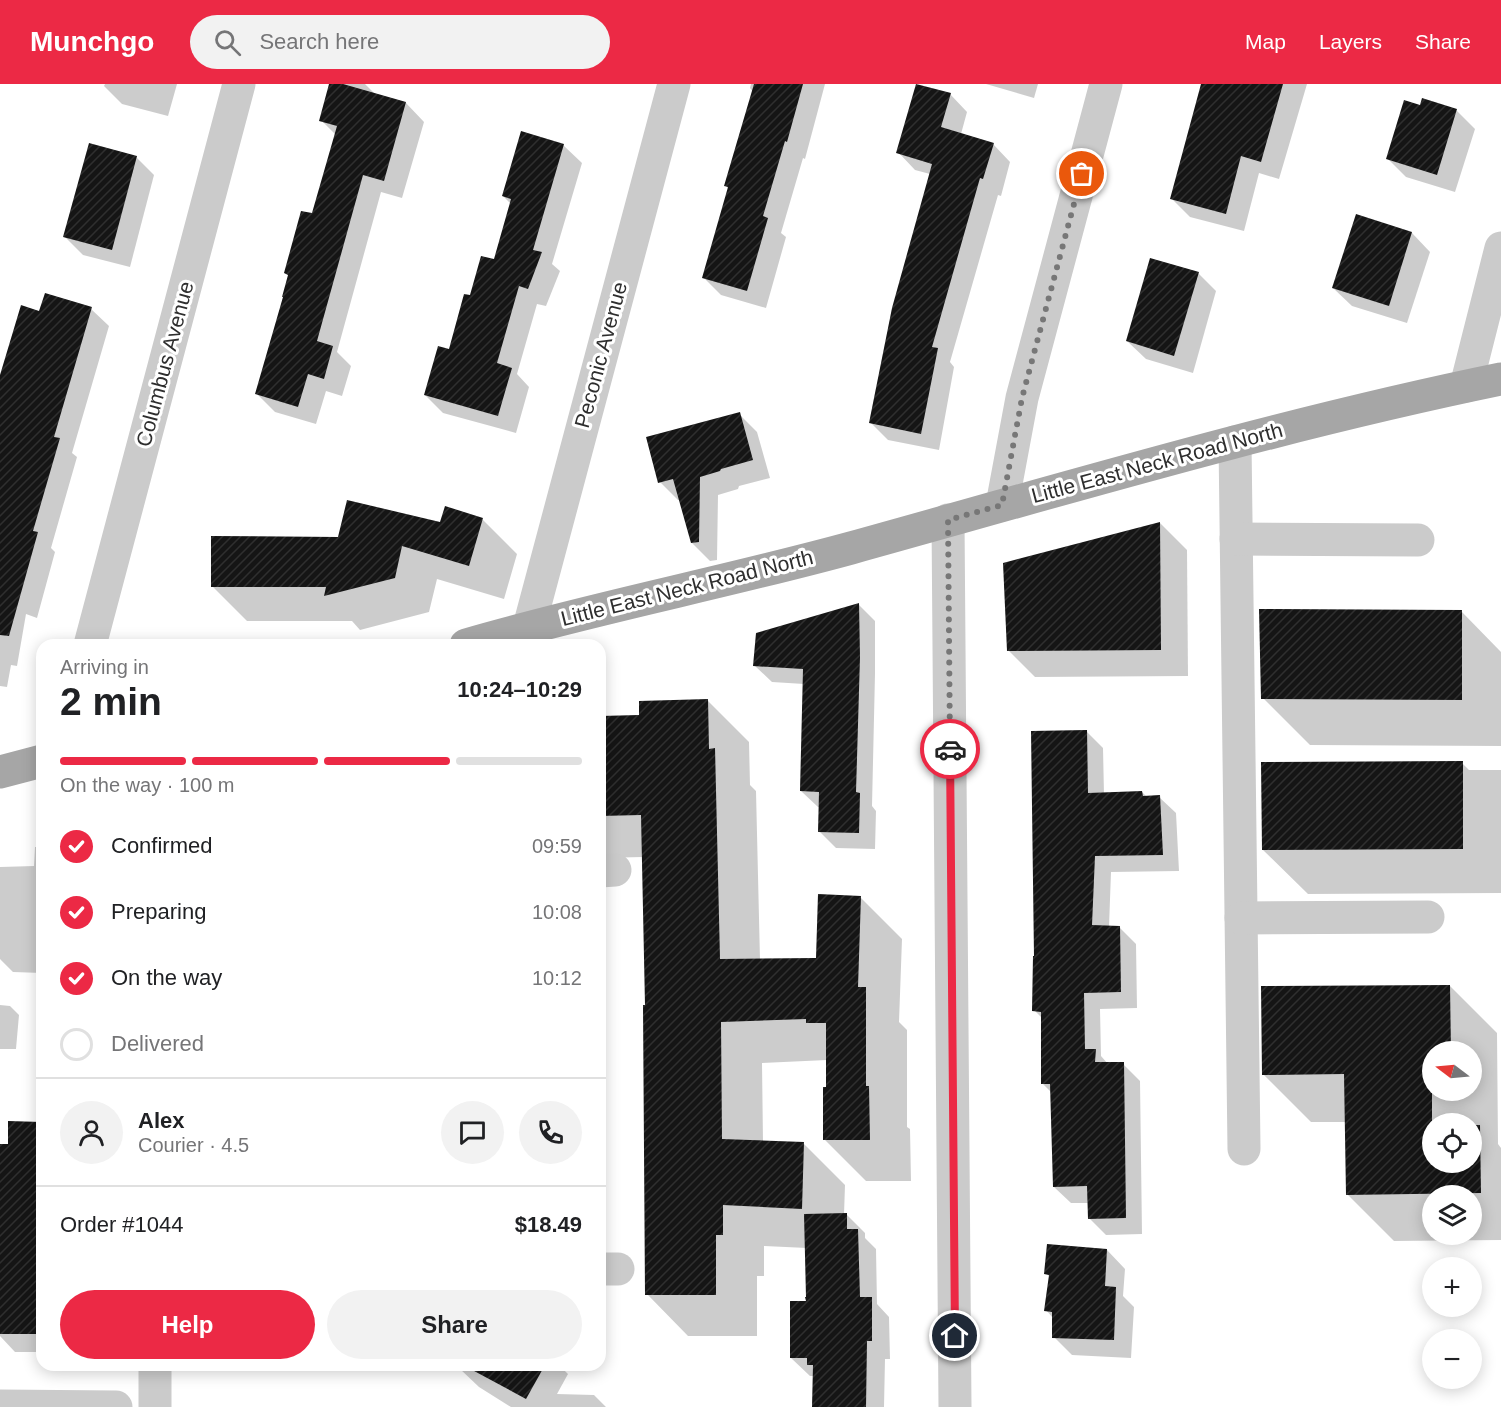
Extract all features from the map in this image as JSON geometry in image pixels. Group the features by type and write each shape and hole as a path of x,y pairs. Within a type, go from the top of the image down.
{"main road":[{"name":"Little East Neck Road North","path":"487,639 777,567 1339,415 1501,379"},
{"path":"0,772 36,763"}],"street":[{"name":"Columbus Avenue","path":"92,639 239,84"},
{"name":"Peconic Avenue","path":"529,627 674,84"},
{"path":"1002,505 1022,398 1106,84"},
{"path":"1466,386 1501,248"},
{"path":"1235,442 1244,1149"},
{"path":"948,520 955,1407"},
{"path":"1236,539 1418,540"},
{"path":"1241,918 1428,917"},
{"path":"155,1371 155,1407"},
{"path":"0,1406 116,1407"}],"building":[{"path":"329,84 343,84 406,102 384,181 363,175 317,341 333,346 324,379 308,374 298,407 255,394 283,297 288,275 284,273 301,211 312,213 337,126 319,121"},
{"path":"754,84 803,84 763,216 768,218 747,291 702,278 728,187 724,186"},
{"path":"916,84 951,93 941,127 994,143 983,179 980,178 932,347 938,348 921,434 869,423 892,308 932,164 896,153"},
{"path":"1201,84 1283,84 1261,162 1241,156 1226,214 1170,199"},
{"path":"1422,98 1457,109 1437,175 1386,159 1404,100 1420,105"},
{"path":"521,131 564,144 533,250 542,252 528,289 519,286 497,363 512,368 498,416 424,395 438,346 449,349 464,294 470,295 481,256 494,259 511,199 502,196"},
{"path":"89,143 137,156 112,250 63,237"},
{"path":"1356,214 1412,232 1389,306 1332,288"},
{"path":"1150,258 1199,272 1174,356 1126,341"},
{"path":"45,293 92,307 54,437 60,438 33,531 38,532 9,636 0,635 0,375 21,305 39,311"},
{"path":"740,412 753,460 700,477 699,542 691,543 673,479 658,483 646,437"},
{"path":"347,500 440,522 445,506 483,518 469,566 402,546 395,578 324,596 326,587 211,587 211,536 338,537"},
{"path":"1160,522 1161,650 1007,651 1003,563"},
{"path":"859,603 860,657 856,792 860,793 859,833 818,832 819,792 800,791 803,669 753,666 756,633"},
{"path":"1259,609 1462,610 1462,700 1261,699"},
{"path":"708,699 709,749 715,748 720,959 816,958 818,894 861,896 858,987 866,987 866,1086 869,1086 870,1140 823,1140 826,1023 806,1023 806,1019 721,1022 722,1139 804,1142 802,1209 723,1205 723,1235 716,1235 716,1295 645,1295 643,1005 645,1005 641,815 606,816 606,716 639,715 639,701"},
{"path":"1087,730 1088,793 1142,791 1143,796 1160,795 1163,855 1095,856 1092,925 1120,926 1121,992 1084,993 1085,1049 1096,1049 1095,1062 1124,1062 1126,1218 1088,1219 1087,1186 1053,1187 1050,1084 1041,1084 1041,1012 1032,1011 1034,956 1031,731"},
{"path":"1463,761 1463,849 1262,850 1261,762"},
{"path":"1450,985 1451,1041 1422,1041 1422,1101 1432,1101 1432,1113 1422,1113 1422,1173 1481,1173 1481,1185 1422,1185 1422,1194 1346,1195 1344,1074 1262,1075 1261,986"},
{"path":"8,1121 36,1122 36,1334 0,1334 0,1144 8,1144"},
{"path":"847,1213 847,1229 858,1229 860,1297 872,1297 872,1341 867,1341 866,1407 812,1407 813,1365 807,1365 807,1358 790,1358 790,1301 806,1301 804,1214"},
{"path":"1047,1244 1107,1249 1105,1286 1116,1287 1114,1340 1052,1338 1052,1312 1044,1311 1049,1275 1044,1274"},
{"path":"474,1371 542,1371 526,1399"}],"way so far":[{"path":"950,749 948,520 1002,505 1022,398 1082,174"}],"route":[{"path":"950,749 955,1336"}]}
